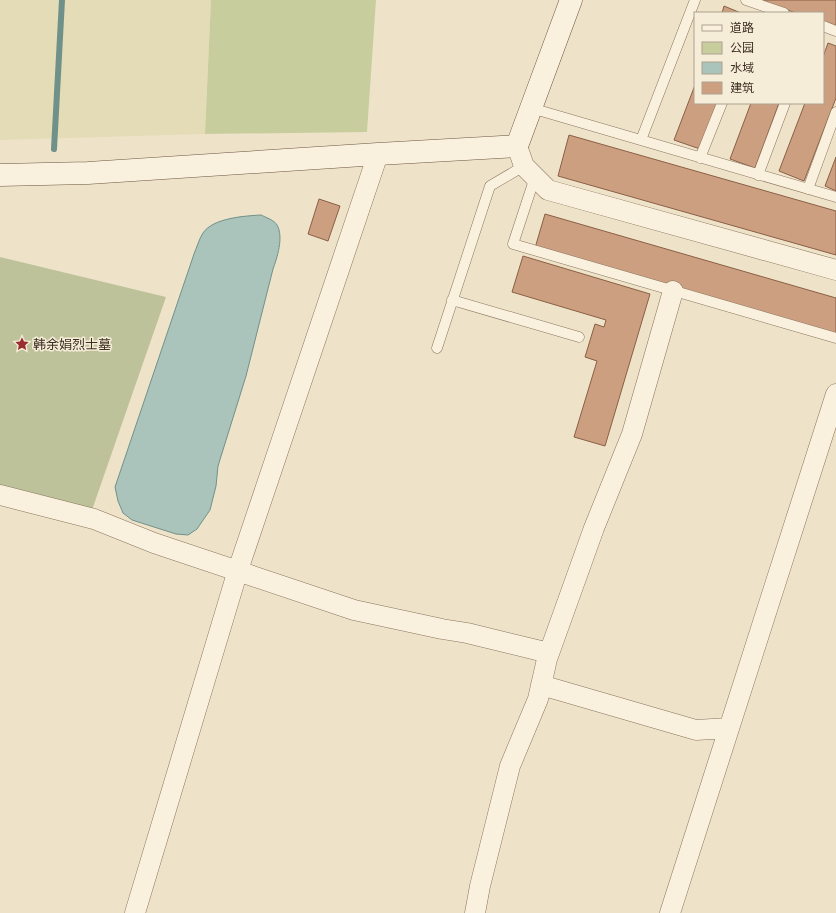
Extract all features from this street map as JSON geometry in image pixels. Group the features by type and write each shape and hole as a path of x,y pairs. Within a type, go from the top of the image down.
{"street":[{"path":"571,0 517,146 530,172 548,190 836,270"},
{"path":"1,178 517,146"},
{"path":"135,913 238,570 378,154"},
{"path":"475,913 480,886 510,766 538,699 549,654 594,528 632,434 673,290"},
{"path":"670,913 836,394"},
{"path":"0,495 94,519 154,543 354,610 442,629 468,633 549,654"},
{"path":"541,685 696,730 729,728"}],"lane":[{"path":"641,140 695,0"},
{"path":"746,0 759,9 778,12"},
{"path":"824,26 836,31"},
{"path":"700,158 722,104"},
{"path":"758,175 786,104"},
{"path":"531,108 836,197"},
{"path":"808,189 836,112"},
{"path":"530,172 513,244 836,338"},
{"path":"437,348 490,186 530,172"},
{"path":"452,300 580,337"}],"shaded area":[{"path":"0,0 211,0 205,134 0,140"}],"green space":[{"path":"211,0 376,0 367,132 205,134"},
{"path":"0,257 166,297 92,510 0,488"}],"water":[{"path":"261,215 276,223 280,235 279,247 246,376 218,466 216,486 210,510 197,529 188,535 176,534 132,520 123,513 118,501 115,487 199,240 208,228 221,221 246,216"}],"building":[{"path":"759,0 836,0 836,27 824,22 824,12 793,12"},
{"path":"724,6 739,12 722,12"},
{"path":"828,43 836,46 836,98 804,181 779,171 805,104 824,104 824,54"},
{"path":"694,88 694,104 717,104 700,149 674,140"},
{"path":"751,104 779,104 755,168 730,159"},
{"path":"569,135 836,211 836,255 558,176"},
{"path":"836,157 836,191 825,186"},
{"path":"319,199 340,206 328,241 308,234"},
{"path":"545,214 836,298 836,335 535,248"},
{"path":"523,256 650,294 605,446 574,437 597,361 585,357 595,324 604,327 606,320 512,292"}],"waterway":[{"path":"54,149 62,0"}],"place":[{"name":"韩余娟烈士墓","path":"22,344"}]}
